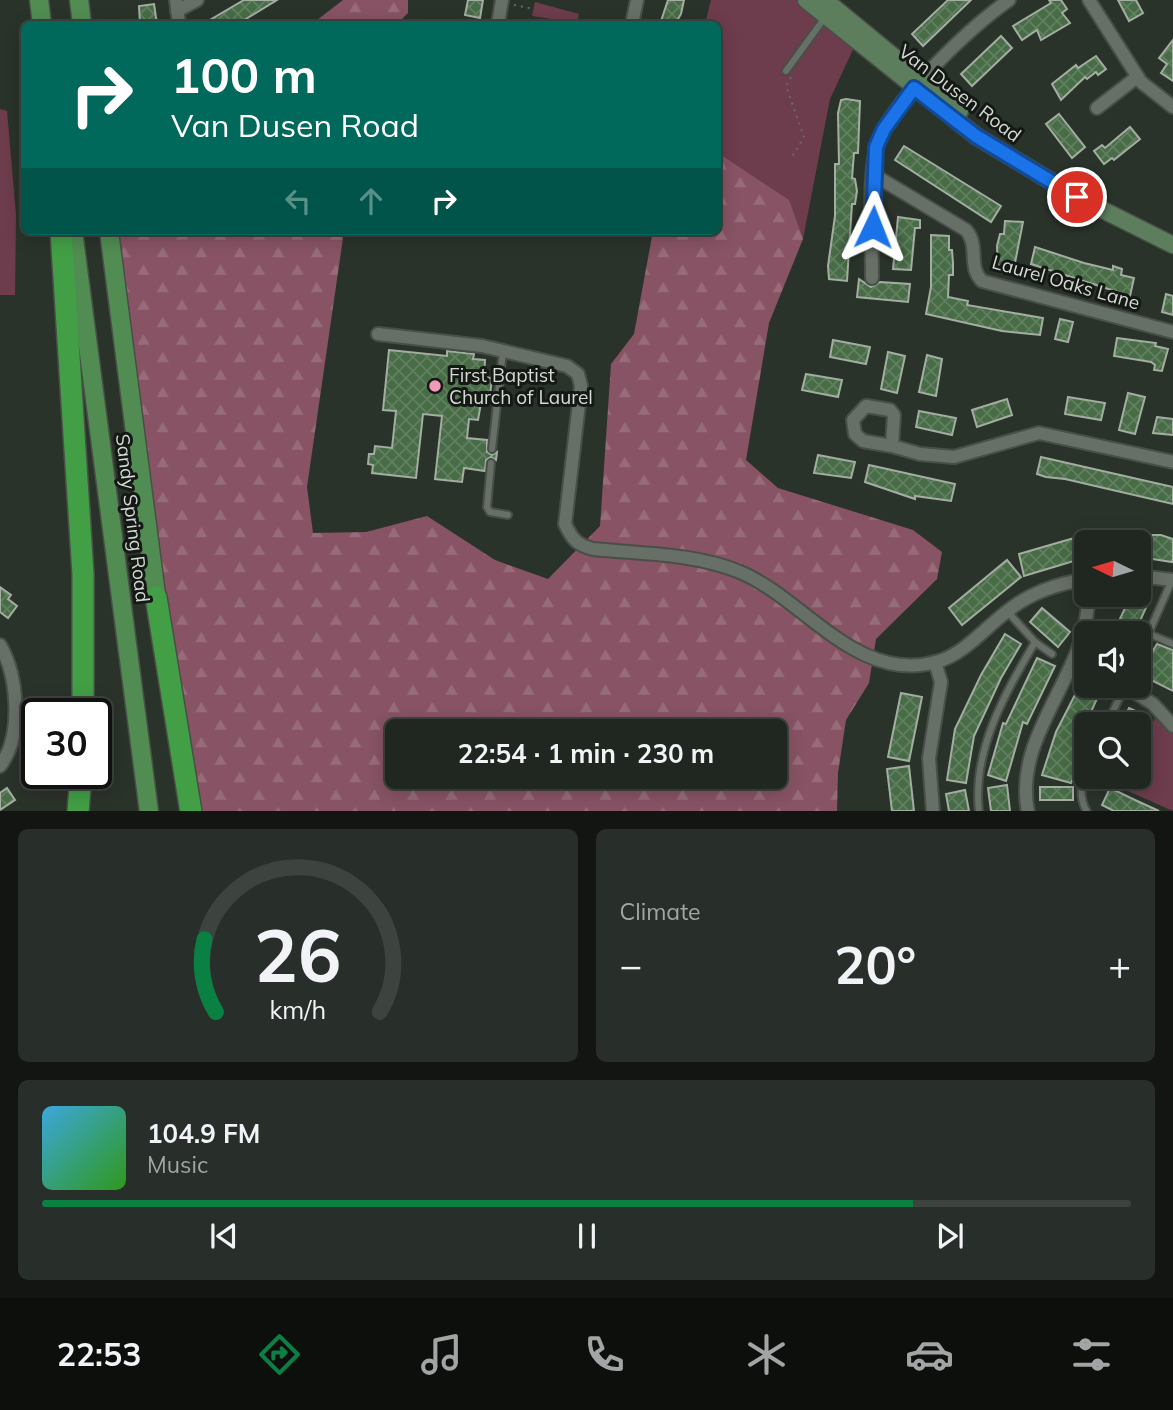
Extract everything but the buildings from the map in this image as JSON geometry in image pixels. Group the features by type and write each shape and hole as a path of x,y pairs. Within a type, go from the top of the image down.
{"highway":[{"path":"61,235 83,574 83,698"},
{"path":"156,597 191,811"},
{"path":"78,811 79,789"}],"main road":[{"path":"39,0 42,21"},
{"path":"79,0 82,21"},
{"name":"Van Dusen Road","path":"806,0 829,8 976,136 1077,197 1173,244"},
{"name":"Van Dusen Road","path":"918,84 1046,170 1132,218 1173,236"},
{"name":"Sandy Spring Road","path":"75,235 149,811"},
{"name":"Sandy Spring Road","path":"110,235 182,811"}],"street":[{"path":"177,5 197,0"},
{"path":"633,21 637,0"},
{"path":"872,278 875,156 881,133 918,84 972,27 1009,0"},
{"path":"1089,0 1137,77 1173,107"},
{"path":"499,21 502,1"},
{"path":"1097,108 1137,77"},
{"name":"Laurel Oaks Lane","path":"874,175 965,230 973,239 974,268 982,281 1053,297 1173,332"},
{"path":"378,334 503,351 567,366 578,374 581,386 565,524 571,538 579,545 706,561 739,571 771,586 835,639 873,658 904,664 935,663 967,646 1007,611 1057,584 1074,581"},
{"path":"892,446 920,454 954,457 1039,433 1173,462"},
{"path":"1152,578 1173,580"},
{"path":"1028,811 1026,771 1035,744 1084,637 1087,607"},
{"path":"0,645 9,663 14,698 12,737 0,766"},
{"path":"933,811 929,758 941,682 935,663"},
{"path":"1144,698 1153,704 1173,726"}],"lane":[{"path":"786,71 829,8"},
{"path":"492,449 503,351"},
{"path":"491,463 487,507 490,512 508,515"},
{"path":"1151,630 1173,580"},
{"path":"1007,611 1035,642 1052,654"},
{"path":"1151,635 1173,644"},
{"path":"979,811 977,786 984,745 1035,642"},
{"path":"1081,789 1087,811"}],"path":[{"path":"502,1 534,9"},
{"path":"786,71 792,78 786,86 804,137 792,157"}],"shaded area":[{"path":"711,0 806,0 857,41 830,99 803,239 721,214 721,21 706,21"},
{"path":"535,2 579,14 577,21 532,16"},
{"path":"0,109 7,111 16,215 15,295 0,295"},
{"path":"1159,710 1173,726 1173,811 1123,789 1151,789 1151,726"}],"green space":[{"path":"343,0 408,0 408,13 400,21 316,21"},
{"path":"721,155 789,200 803,239 769,323 746,460 778,488 913,530 942,552 937,579 876,639 869,683 846,720 838,773 837,811 191,811 110,235 343,235 307,487 313,533 366,532 427,516 495,560 548,579 600,526 611,364 634,334 652,235 721,235"}],"place":[{"name":"First Baptist Church of Laurel","path":"435,386"}],"route":[{"path":"873,227 876,147 881,133 914,88 976,136 1077,197"}]}
